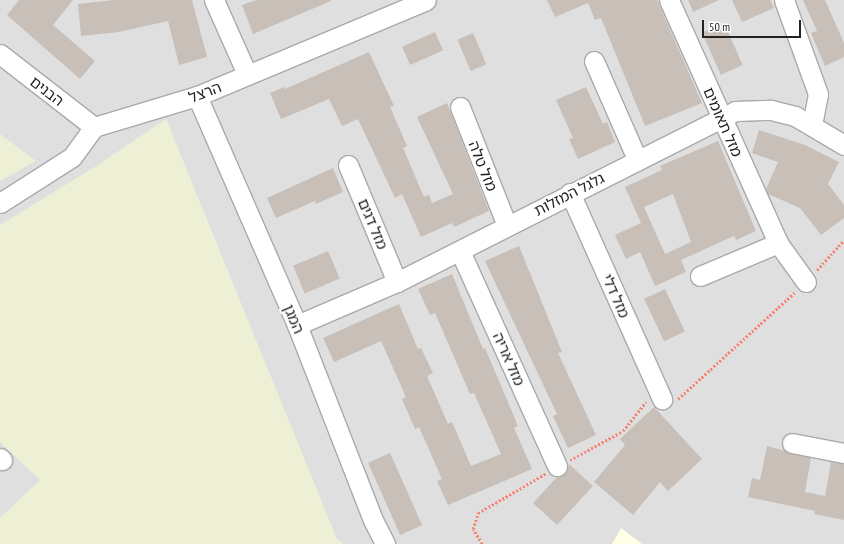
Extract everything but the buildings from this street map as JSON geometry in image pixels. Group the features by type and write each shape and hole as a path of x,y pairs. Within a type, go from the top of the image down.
{"street":[{"path":"214,0 248,74"},
{"name":"הרצל","path":"94,127 197,96 426,0"},
{"name":"מזל תאומים","path":"669,0 720,117 778,243 806,282"},
{"path":"784,0 818,94 812,125"},
{"name":"הבנים","path":"0,54 94,127"},
{"path":"594,61 637,159"},
{"name":"המגן","path":"197,96 297,325 373,520 385,544"},
{"name":"מזל טלה","path":"460,107 507,226"},
{"name":"גלגל המזלות","path":"297,325 398,282 637,159 720,117 735,111 771,110 795,116 844,145"},
{"path":"0,203 72,157 94,127"},
{"name":"מזל דגים","path":"348,165 398,282"},
{"name":"מזל דלי","path":"570,193 662,399"},
{"path":"700,276 778,243"},
{"name":"מזל אריה","path":"460,251 557,466"},
{"path":"792,443 844,453"}],"shaded area":[{"path":"0,0 844,0 844,544 0,544"},
{"path":"166,119 337,539 344,544 0,544 0,518 40,480 0,442 0,225 98,165"},
{"path":"0,134 36,161 0,181"},
{"path":"621,528 642,544 612,544"}]}
